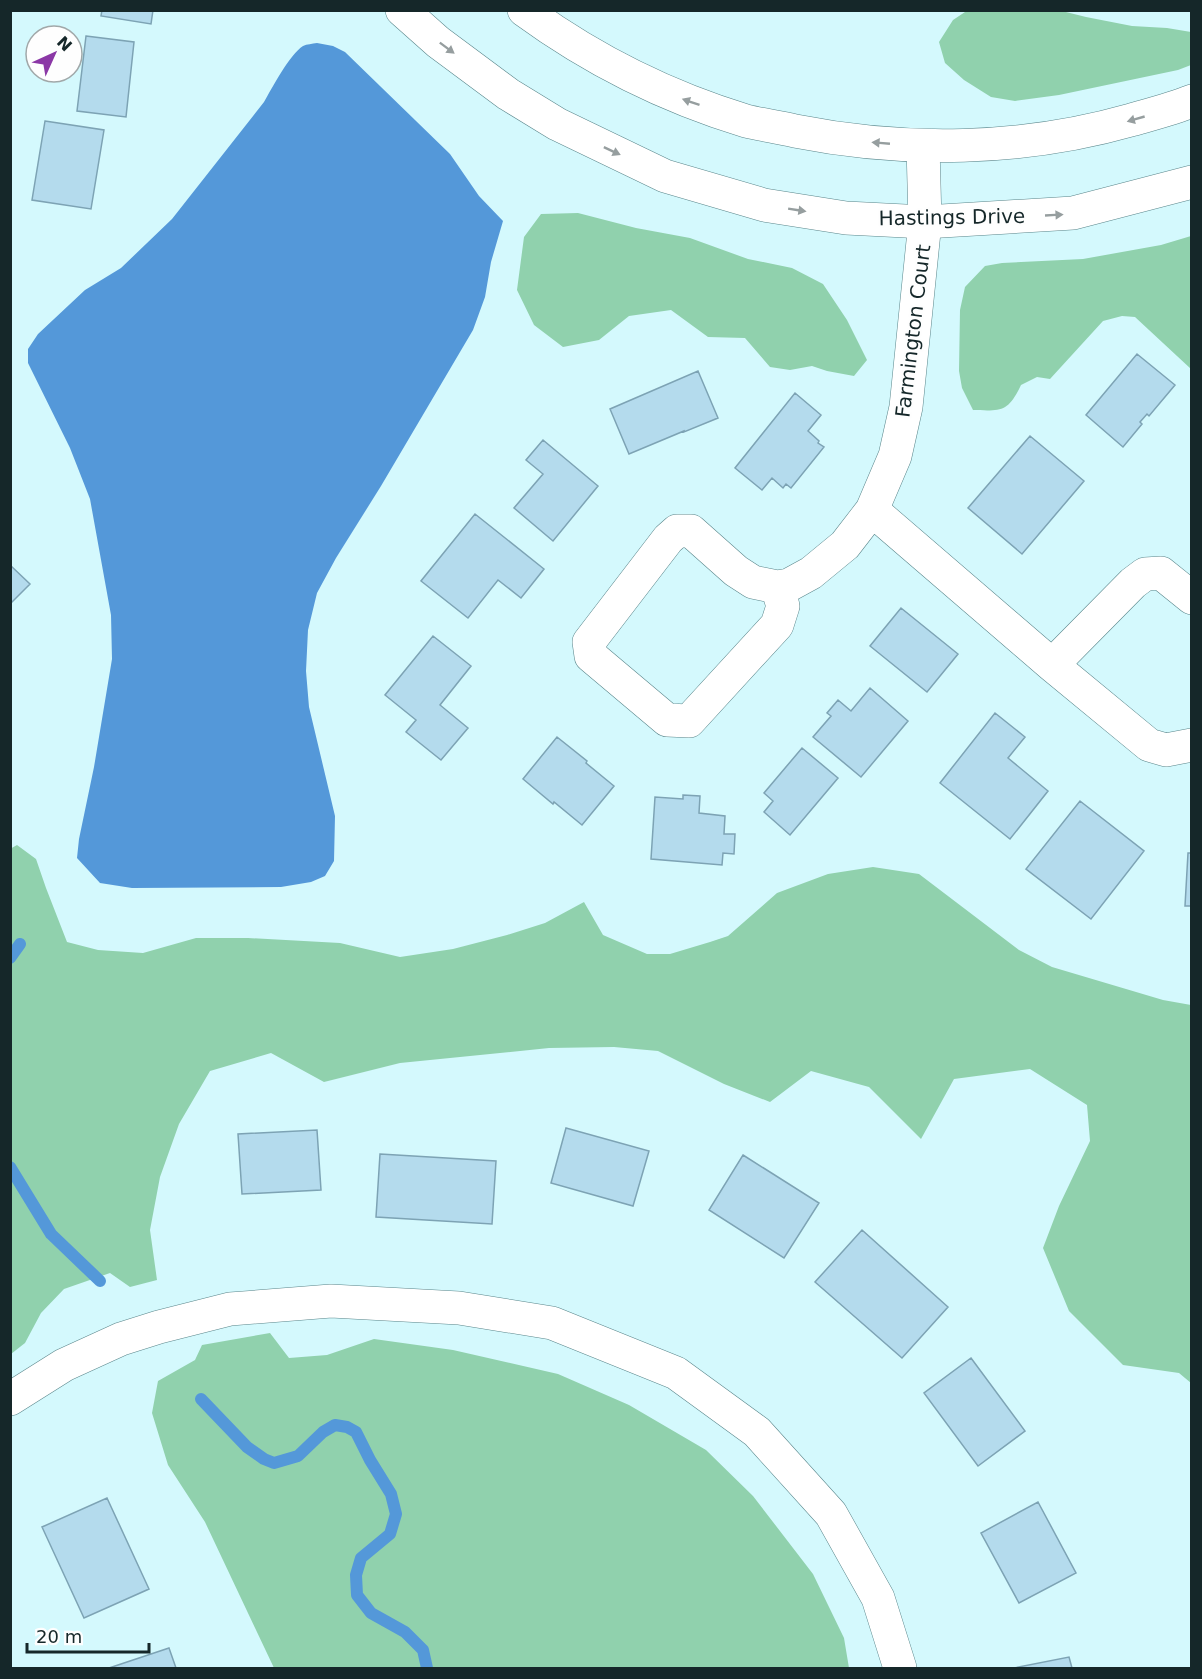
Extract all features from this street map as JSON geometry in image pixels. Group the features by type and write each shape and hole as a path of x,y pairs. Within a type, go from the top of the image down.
{"street":[{"name":"Hastings Drive","path":"402,10 438,42 508,94 558,124 665,176 764,205 846,218 925,222 1072,213 1191,182"},
{"path":"524,10 544,25 612,66 683,99 748,121 835,139 922,146 1010,144 1094,130 1175,108 1191,101"},
{"name":"Farmington Court","path":"777,586 789,585 811,573 845,545 872,510 895,456 906,407 925,222 922,146"},
{"path":"872,510 1149,745 1166,750 1191,745"},
{"path":"677,531 691,531 736,571 753,582 777,586 783,606 777,625 689,722 667,720 591,656 589,642 668,539 677,531"},
{"path":"1052,665 1133,583 1145,574 1161,573 1191,598"},
{"path":"10,1400 64,1365 121,1339 230,1309 331,1301 459,1308 552,1323 676,1373 757,1432 831,1514 878,1598 900,1668"}],"green space":[{"path":"968,10 1062,11 1132,26 1191,32 1191,65 1178,70 1059,95 1015,101 991,97 964,80 945,63 939,42 953,20"},
{"path":"578,213 636,228 690,238 748,259 792,268 823,284 847,320 867,360 854,376 812,366 790,370 770,367 745,338 708,337 671,310 629,316 599,340 563,347 534,325 517,290 524,237 541,214"},
{"path":"1191,236 1191,369 1135,317 1122,316 1103,321 1050,379 1037,377 1021,385 1012,400 1003,408 973,410 962,388 959,371 960,310 965,287 985,266 1083,259 1161,245"},
{"path":"17,845 36,859 67,942 98,950 143,953 196,938 248,938 340,943 400,957 453,949 507,935 545,923 584,902 603,935 647,954 670,954 728,936 777,893 828,874 873,867 919,874 1019,950 1052,967 1163,1000 1191,1005 1191,1383 1179,1373 1123,1365 1069,1311 1043,1248 1059,1206 1090,1141 1087,1105 1030,1069 954,1079 921,1139 869,1087 811,1071 770,1102 724,1084 658,1051 614,1047 549,1048 400,1063 324,1082 271,1053 210,1071 179,1124 160,1177 150,1230 157,1280 130,1287 110,1273 64,1289 41,1313 25,1343 11,1354 10,849"},
{"path":"270,1333 289,1358 327,1355 374,1339 453,1350 558,1374 629,1405 706,1450 753,1496 813,1574 844,1638 849,1668 274,1668 205,1522 168,1465 152,1413 158,1381 195,1360 202,1345"}],"water":[{"path":"317,43 333,46 345,52 450,154 479,196 503,221 491,262 485,297 473,330 317,593 308,630 306,671 309,707 335,816 334,861 325,876 311,882 281,887 132,888 100,883 77,858 112,659 111,615 90,499 70,448 28,363 28,349 38,334 85,290 121,268 172,219 264,102 293,56 303,46"}],"building":[{"path":"102,10 153,10 151,24 101,16"},
{"path":"86,36 134,42 126,117 77,111 80,84 84,84"},
{"path":"45,121 104,130 91,209 32,200"},
{"path":"1137,354 1175,385 1149,416 1147,414 1140,422 1142,424 1123,447 1086,415"},
{"path":"698,371 718,418 629,454 610,409"},
{"path":"795,393 821,415 808,431 824,447 791,488 786,484 783,488 772,478 762,490 735,468"},
{"path":"1030,436 1084,481 1022,554 968,508"},
{"path":"543,440 598,486 553,541 514,508 543,474 526,460"},
{"path":"475,514 544,569 521,598 498,580 468,618 421,581"},
{"path":"10,565 30,584 10,604"},
{"path":"901,608 958,654 927,692 870,646"},
{"path":"433,636 471,666 440,705 468,728 441,760 406,732 416,720 385,695"},
{"path":"870,688 908,721 861,777 813,737 831,716 827,713 838,700 851,711"},
{"path":"995,713 1025,737 1008,758 1048,791 1010,839 940,783"},
{"path":"557,737 614,786 582,825 523,779"},
{"path":"802,748 838,778 790,835 764,812 773,801 764,793"},
{"path":"683,795 700,796 699,813 725,816 724,834 735,834 734,854 723,853 722,865 651,859 655,797 683,799"},
{"path":"1080,801 1144,851 1091,919 1026,869"},
{"path":"1188,853 1192,853 1192,906 1185,906"},
{"path":"566,1128 649,1151 633,1206 551,1183"},
{"path":"317,1130 321,1190 242,1194 238,1134"},
{"path":"380,1154 496,1161 492,1224 376,1217"},
{"path":"743,1155 819,1203 784,1258 709,1210"},
{"path":"862,1230 948,1307 902,1358 815,1282"},
{"path":"971,1358 1025,1431 978,1466 924,1393"},
{"path":"107,1498 149,1589 84,1618 42,1527"},
{"path":"1038,1502 1076,1573 1019,1603 981,1533"},
{"path":"169,1648 176,1668 109,1668"},
{"path":"1069,1657 1072,1668 1014,1668"}],"waterway":[{"path":"10,958 20,944"},
{"path":"10,1167 51,1234 100,1281"},
{"path":"201,1399 247,1447 274,1463 298,1456 323,1432 335,1425 347,1427 356,1432 391,1494 396,1514 390,1534 361,1558 356,1575 357,1595 371,1613 405,1632 423,1650 427,1668"}]}
